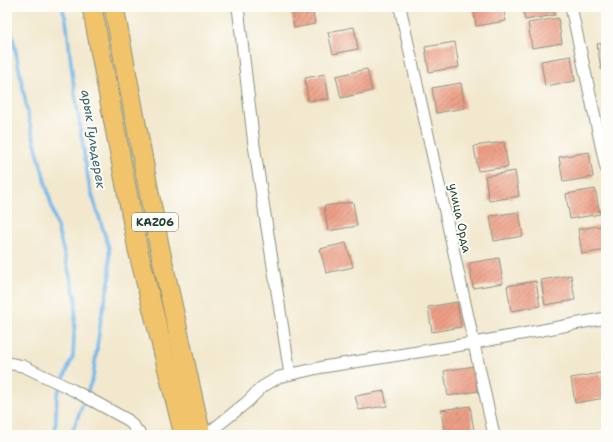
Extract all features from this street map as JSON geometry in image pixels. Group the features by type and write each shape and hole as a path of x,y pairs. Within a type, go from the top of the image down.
{"highway":[{"name":"KАZ06","path":"92,7 138,250 184,435"},
{"name":"KАZ06","path":"114,7 159,246 201,435"}],"street":[{"path":"238,7 254,145 290,374"},
{"name":"улица Орда","path":"400,7 494,435"},
{"path":"571,7 606,168"},
{"path":"206,435 248,402 262,387 279,377 323,366 474,343 606,318"},
{"path":"7,363 23,366 73,390 128,420 141,435"}],"building":[{"path":"312,7 315,24 294,28 291,11"},
{"path":"473,7 503,7 506,21 476,26"},
{"path":"523,7 553,7 555,15 525,20"},
{"path":"558,18 562,43 532,48 528,23"},
{"path":"354,27 358,49 333,54 328,32"},
{"path":"455,42 459,67 429,72 425,47"},
{"path":"606,43 606,68 601,69 597,44"},
{"path":"571,56 575,81 545,86 541,61"},
{"path":"367,69 372,91 341,98 336,76"},
{"path":"325,74 329,99 308,101 305,78"},
{"path":"461,83 465,108 436,113 432,88"},
{"path":"504,142 508,167 478,171 474,146"},
{"path":"589,152 593,177 563,182 559,157"},
{"path":"515,171 519,196 489,201 485,176"},
{"path":"595,189 600,214 570,219 566,194"},
{"path":"353,202 357,226 328,231 324,206"},
{"path":"519,212 523,236 494,241 490,216"},
{"path":"606,225 606,250 582,254 578,229"},
{"path":"346,243 353,267 326,273 320,249"},
{"path":"499,258 503,283 473,288 469,263"},
{"path":"571,275 575,300 545,305 541,280"},
{"path":"536,281 540,306 511,311 507,286"},
{"path":"457,302 461,327 432,332 428,307"},
{"path":"474,366 478,391 448,396 444,371"},
{"path":"601,373 605,398 575,403 571,378"},
{"path":"384,391 387,406 359,410 355,396"},
{"path":"470,406 474,431 445,435 441,410"}],"waterway":[{"path":"7,7 29,120 76,299 73,356 57,395 55,435"},
{"name":"арык Гульдерек","path":"62,7 66,19 73,80 89,185 109,248 110,278 101,318 93,377 71,435"}]}
